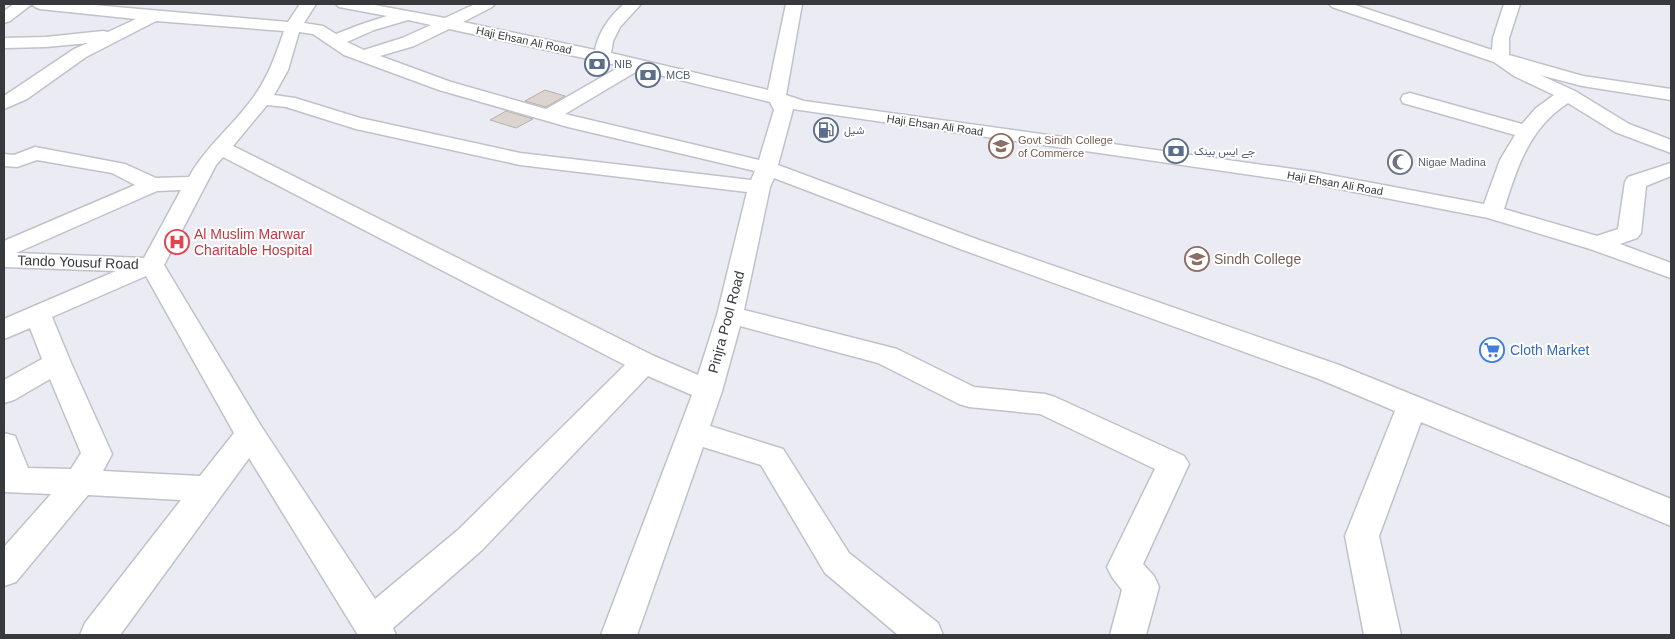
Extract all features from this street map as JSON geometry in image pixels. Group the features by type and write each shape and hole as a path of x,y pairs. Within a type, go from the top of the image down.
{"street":[{"path":"4,18 24,4"},
{"path":"40,4 154,16 182,11 317,29 350,51 445,86 763,177 971,244 1329,372 1671,514"},
{"path":"4,330 38,313 152,266 207,163 262,99 279,70 293,27 308,4"},
{"name":"Haji Ehsan Ali Road","path":"344,4 408,15 637,64 802,106 1314,178 1492,212 1598,244 1671,271"},
{"path":"335,41 408,15 459,4"},
{"path":"363,56 408,42 487,4"},
{"path":"602,57 603,41 611,27 623,12 633,4"},
{"name":"Pinjra Pool Road","path":"619,635 708,390 730,315 763,177 784,110 776,98 794,4"},
{"path":"1337,4 1500,58 1582,82 1671,94"},
{"path":"1500,58 1501,38 1512,4"},
{"path":"4,43 46,42 117,35 170,26 182,11"},
{"path":"4,58 78,38 126,13"},
{"path":"4,103 20,95 80,53 154,16"},
{"path":"1500,58 1520,72 1568,95 1622,128 1671,147"},
{"path":"548,116 637,64"},
{"path":"1492,212 1502,179 1526,132 1540,114 1568,95"},
{"path":"262,99 288,102 356,123 520,159 763,177"},
{"path":"1410,99 1526,132"},
{"path":"220,147 644,363 708,390"},
{"path":"4,160 17,161 35,153 118,168 154,184"},
{"path":"1598,244 1629,233 1636,182 1671,169"},
{"path":"4,250 154,184 197,183"},
{"name":"Tando Yousuf Road","path":"4,260 152,266"},
{"path":"152,266 250,434 375,629 470,540 644,363"},
{"path":"4,571 80,482 97,454 57,363 38,313"},
{"path":"730,315 887,356 969,397 1045,404 1173,464 1124,567 1141,587 1128,635"},
{"path":"4,393 57,363"},
{"path":"1382,635 1362,536 1412,406"},
{"path":"693,432 772,457 837,563 924,635"},
{"path":"98,635 250,434"},
{"path":"4,444 11,480 208,489"}],"building":[{"path":"545,90 565,96 546,107 525,101"},
{"path":"506,111 533,119 516,128 490,120"}],"place":[{"name":"NIB","path":"597,64"},
{"name":"MCB","path":"648,75"},
{"name":"شیل","path":"826,130"},
{"name":"Govt Sindh College of Commerce","path":"1001,146"},
{"name":"جے ایس بینک","path":"1176,151"},
{"name":"Nigae Madina","path":"1400,162"},
{"name":"Al Muslim Marwar Charitable Hospital","path":"177,242"},
{"name":"Sindh College","path":"1197,259"},
{"name":"Cloth Market","path":"1492,350"}]}
